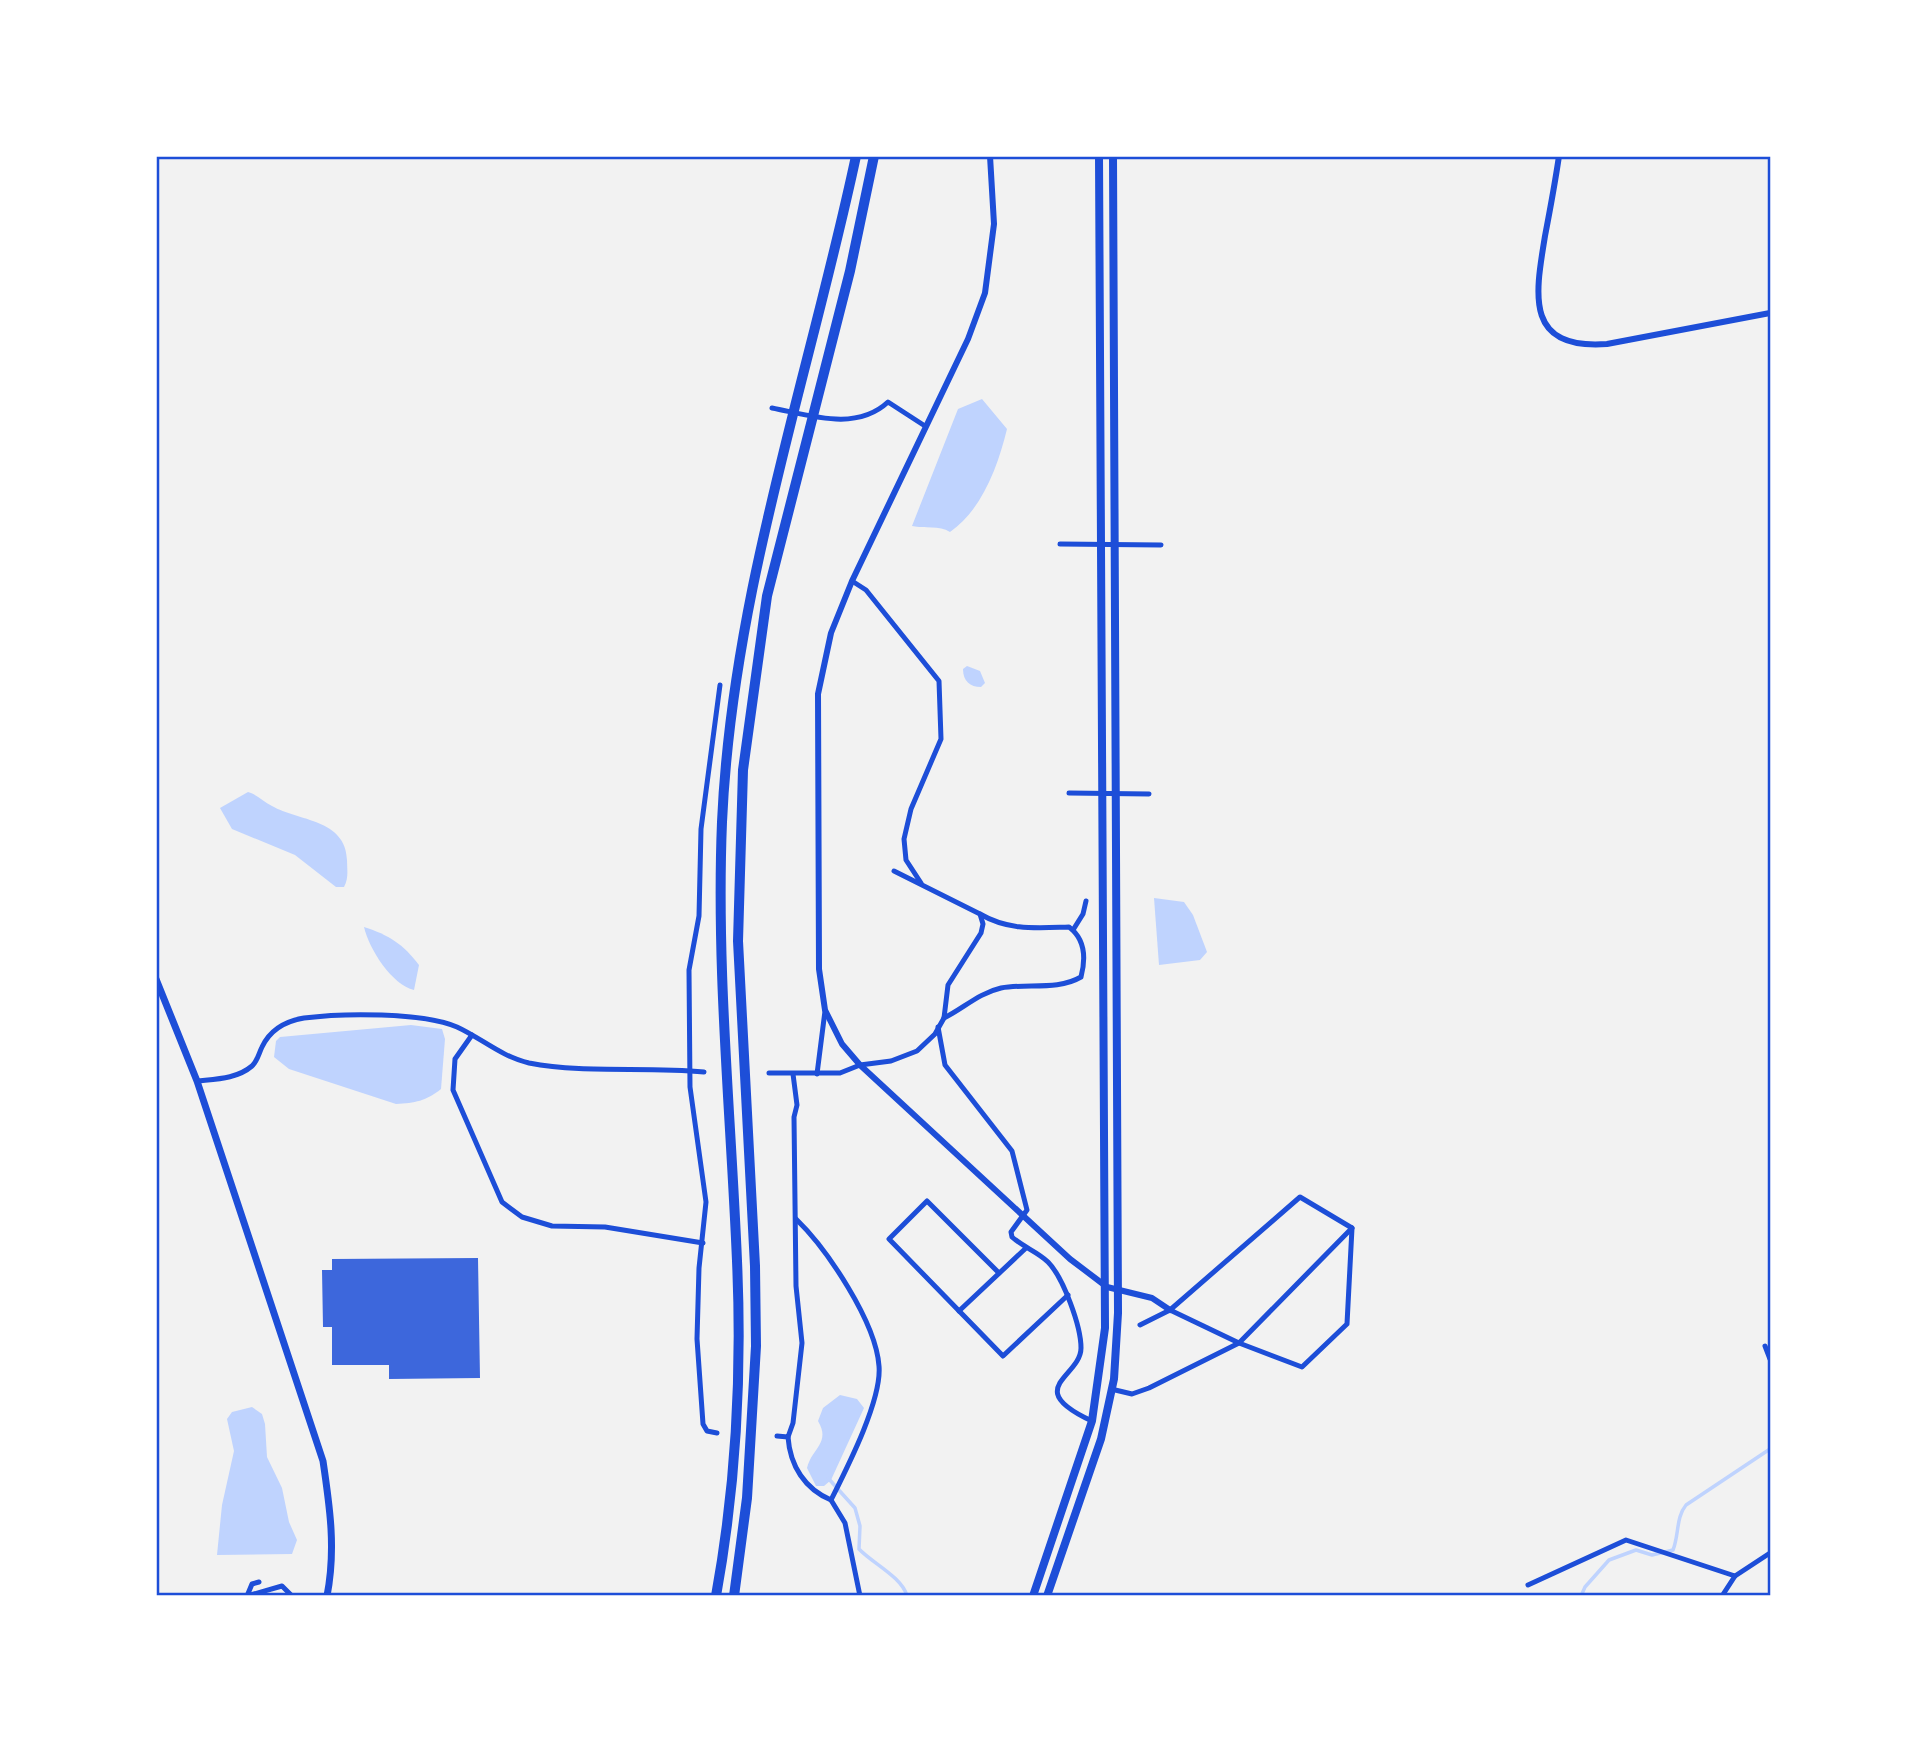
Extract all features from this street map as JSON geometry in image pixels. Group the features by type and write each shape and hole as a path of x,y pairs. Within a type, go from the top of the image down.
{"highway":[{"path":"716,1596 731,1498 738,1343 721,967 722,821 726,768 736,679 752,582 835,255 856,156"},
{"path":"734,1596 747,1498 756,1346 755,1266 738,941 743,770 767,596 850,271 874,156"}],"main road":[{"path":"1033,1596 1092,1421 1101,1370 1107,1287 1099,156"},
{"path":"1047,1596 1085,1491 1111,1390 1118,1288 1113,156"},
{"path":"156,979 197,1081 323,1461 333,1521 327,1596"}],"street":[{"path":"817,1074 825,1010 819,968 817,908 818,694 831,633 852,582 968,339 985,293 995,224 990,156"},
{"path":"1559,156 1538,281 1537,304 1546,324 1557,337 1580,346 1607,344 1770,313"},
{"path":"772,408 842,421 877,412 888,402 925,426"},
{"path":"1060,544 1161,545"},
{"path":"852,582 866,590 939,681 941,739 911,809 904,839 906,860 923,885"},
{"path":"717,1433 707,1431 703,1424 698,1352 699,1268 706,1202 690,1087 689,970 699,916 701,829 720,685"},
{"path":"1069,793 1149,794"},
{"path":"894,871 994,922 1015,929 1069,927 1082,942 1084,966 1081,977 1062,984 998,989 976,996 944,1018"},
{"path":"1073,930 1083,914 1086,901"},
{"path":"769,1073 841,1073 860,1065 891,1061 917,1051 944,1018 948,985 981,933 983,924 979,914"},
{"path":"825,1010 842,1044 860,1065 1070,1259 1107,1287 1152,1298 1170,1310 1239,1343 1301,1367 1347,1324 1352,1228"},
{"path":"197,1081 231,1077 254,1065 274,1030 289,1021 306,1018 409,1016 436,1019 524,1062 556,1067 704,1072"},
{"path":"939,1027 945,1065 1012,1152 1027,1210 1011,1232 1012,1237 1049,1262 1068,1295 1082,1348 1079,1358 1062,1377 1058,1388 1060,1398 1074,1413 1092,1421"},
{"path":"472,1035 455,1059 453,1090 502,1202 522,1217 552,1226 605,1227 703,1243"},
{"path":"793,1074 797,1105 794,1117 796,1286 802,1360 788,1448 801,1477 817,1494 831,1500 845,1523 860,1596"},
{"path":"1140,1325 1170,1310 1300,1196 1352,1228"},
{"path":"999,1273 927,1201 889,1239 1003,1356 1068,1295"},
{"path":"796,1219 859,1304 880,1365 874,1404 831,1500"},
{"path":"1111,1390 1132,1394 1239,1343 1352,1228"},
{"path":"959,1311 1026,1248"},
{"path":"1765,1346 1770,1359"},
{"path":"777,1436 788,1437"},
{"path":"1528,1586 1626,1540 1735,1576"},
{"path":"1722,1596 1735,1576 1770,1553"},
{"path":"247,1596 252,1584 259,1582"},
{"path":"247,1596 282,1586 292,1596"}],"water":[{"path":"982,399 1007,429 999,458 980,499 950,532 912,526 958,409"},
{"path":"967,666 980,671 985,683 981,687 966,680 963,669"},
{"path":"248,792 283,811 319,823 339,836 345,847 347,860 344,887 336,887 295,855 232,829 220,808"},
{"path":"1154,898 1184,902 1193,915 1207,952 1200,960 1159,965"},
{"path":"364,927 395,941 419,965 414,990 390,974 371,945"},
{"path":"411,1025 442,1029 445,1039 441,1089 415,1102 396,1104 289,1069 274,1057 276,1041 280,1037"},
{"path":"840,1395 857,1399 864,1408 831,1480 824,1486 816,1486 807,1468 822,1440 818,1421 823,1408"},
{"path":"252,1407 262,1414 267,1457 282,1488 289,1522 297,1540 292,1554 217,1555 222,1505 234,1451 227,1419 232,1412"}],"building":[{"path":"478,1258 480,1378 389,1379 389,1365 332,1365 332,1327 323,1327 322,1270 332,1270 332,1259"}],"waterway":[{"path":"1581,1596 1585,1587 1609,1560 1636,1550 1652,1555 1673,1550 1686,1505 1770,1449"},
{"path":"828,1478 855,1508 860,1526 859,1549 893,1576 907,1596"}]}
